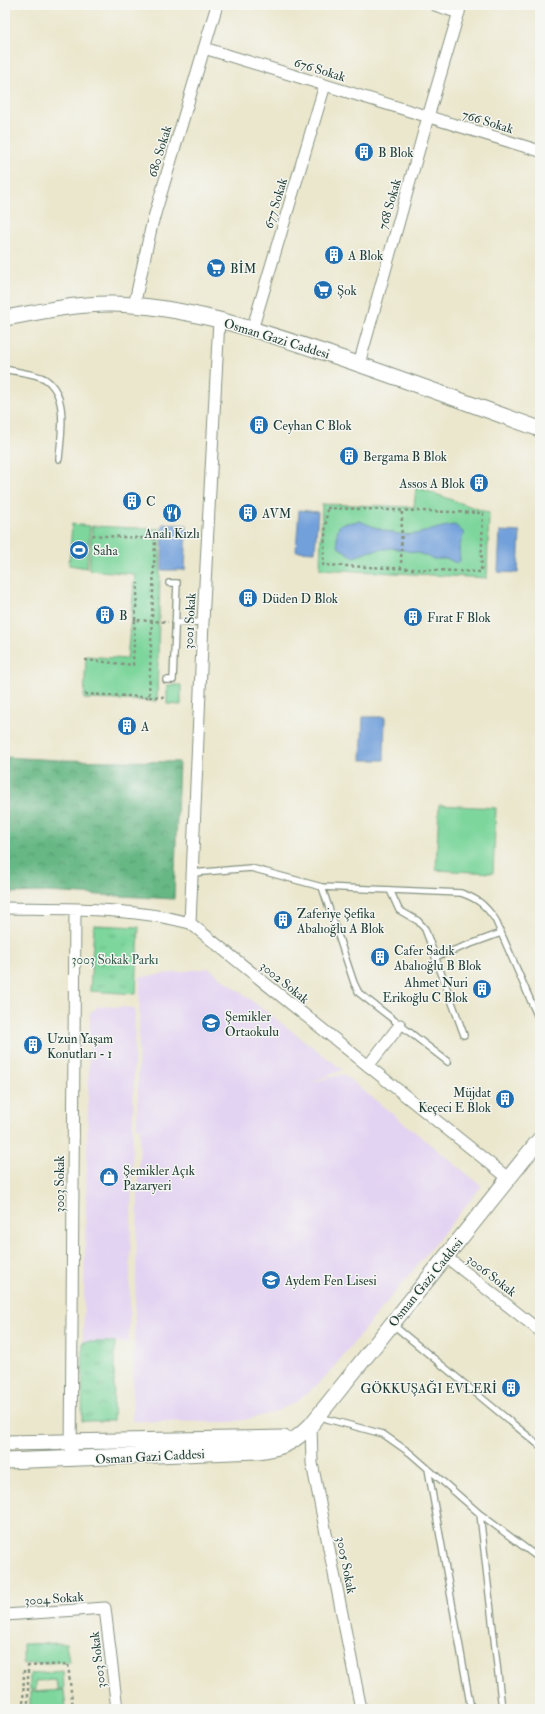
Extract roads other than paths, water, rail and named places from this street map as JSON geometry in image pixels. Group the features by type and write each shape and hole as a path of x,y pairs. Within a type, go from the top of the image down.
{"street":[{"name":"680 Sokak","path":"134,306 152,224 217,5"},
{"path":"435,5 460,9"},
{"name":"768 Sokak","path":"359,364 428,117 460,9"},
{"name":"676 Sokak","path":"204,48 428,117"},
{"name":"677 Sokak","path":"252,330 325,85"},
{"name":"766 Sokak","path":"428,117 540,151"},
{"name":"Osman Gazi Caddesi","path":"5,318 74,306 113,304 179,312 219,320 359,364 540,429"},
{"name":"3001 Sokak","path":"190,923 203,622 219,320"},
{"name":"3002 Sokak","path":"5,908 75,909 163,916 190,923 508,1178"},
{"name":"3003 Sokak","path":"71,1460 75,909"},
{"path":"368,1066 400,1025"},
{"name":"Osman Gazi Caddesi","path":"5,1461 71,1460 258,1451 276,1449 288,1445 300,1436 316,1420 540,1139"},
{"name":"3006 Sokak","path":"446,1256 540,1331"},
{"name":"Osman Gazi Caddesi","path":"5,1443 225,1439 277,1440 288,1438 316,1420"},
{"name":"3005 Sokak","path":"316,1420 312,1463 362,1709"},
{"name":"3003 Sokak","path":"105,1608 117,1709"},
{"name":"3004 Sokak","path":"5,1615 105,1608"}],"lane":[{"path":"5,371 9,370 43,378 55,387 60,404 62,424 59,459"},
{"path":"166,680 173,680 177,583 168,583"},
{"path":"175,623 203,622"},
{"path":"192,873 251,868 322,887 461,894 476,899 486,907 495,919 540,1022"},
{"path":"322,887 354,983 360,993 448,1062"},
{"path":"390,890 399,910 418,921 425,929 464,1035"},
{"path":"435,957 501,933"},
{"path":"391,1324 540,1446"},
{"path":"316,1420 327,1419 383,1434 410,1453 480,1514 540,1559"},
{"path":"428,1469 471,1709"},
{"path":"480,1514 502,1709"}],"water":[{"path":"299,510 318,512 315,552 296,551"},
{"path":"360,521 387,531 408,535 455,525 464,533 459,548 460,561 456,563 448,559 433,559 418,553 392,548 371,551 354,557 338,547 337,532 341,524"},
{"path":"163,524 187,525 185,570 162,570"},
{"path":"500,531 520,532 518,573 498,572"},
{"path":"363,717 385,717 384,760 361,760"}],"place":[{"name":"B Blok","path":"364,152"},
{"name":"A Blok","path":"334,255"},
{"name":"BİM","path":"216,268"},
{"name":"Şok","path":"323,290"},
{"name":"Ceyhan C Blok","path":"259,425"},
{"name":"Bergama B Blok","path":"349,456"},
{"name":"Assos A Blok","path":"479,483"},
{"name":"C","path":"132,501"},
{"name":"Analı Kızlı","path":"172,513"},
{"name":"AVM","path":"248,513"},
{"name":"Saha","path":"79,550"},
{"name":"Düden D Blok","path":"248,598"},
{"name":"B","path":"105,615"},
{"name":"Fırat F Blok","path":"413,617"},
{"name":"A","path":"127,726"},
{"name":"Zaferiye Şefika Abalıoğlu A Blok","path":"283,920"},
{"name":"Cafer Sadık Abalıoğlu B Blok","path":"380,957"},
{"name":"Ahmet Nuri Erikoğlu C Blok","path":"482,989"},
{"name":"Şemikler Ortaokulu","path":"211,1023"},
{"name":"Uzun Yaşam Konutları - 1","path":"33,1045"},
{"name":"Müjdat Keçeci E Blok","path":"505,1099"},
{"name":"Şemikler Açık Pazaryeri","path":"109,1177"},
{"name":"Aydem Fen Lisesi","path":"271,1280"},
{"name":"GÖKKUŞAĞI EVLERİ","path":"511,1388"}],"park label":[{"name":"3003 Sokak Parkı","path":"115,959"}]}
